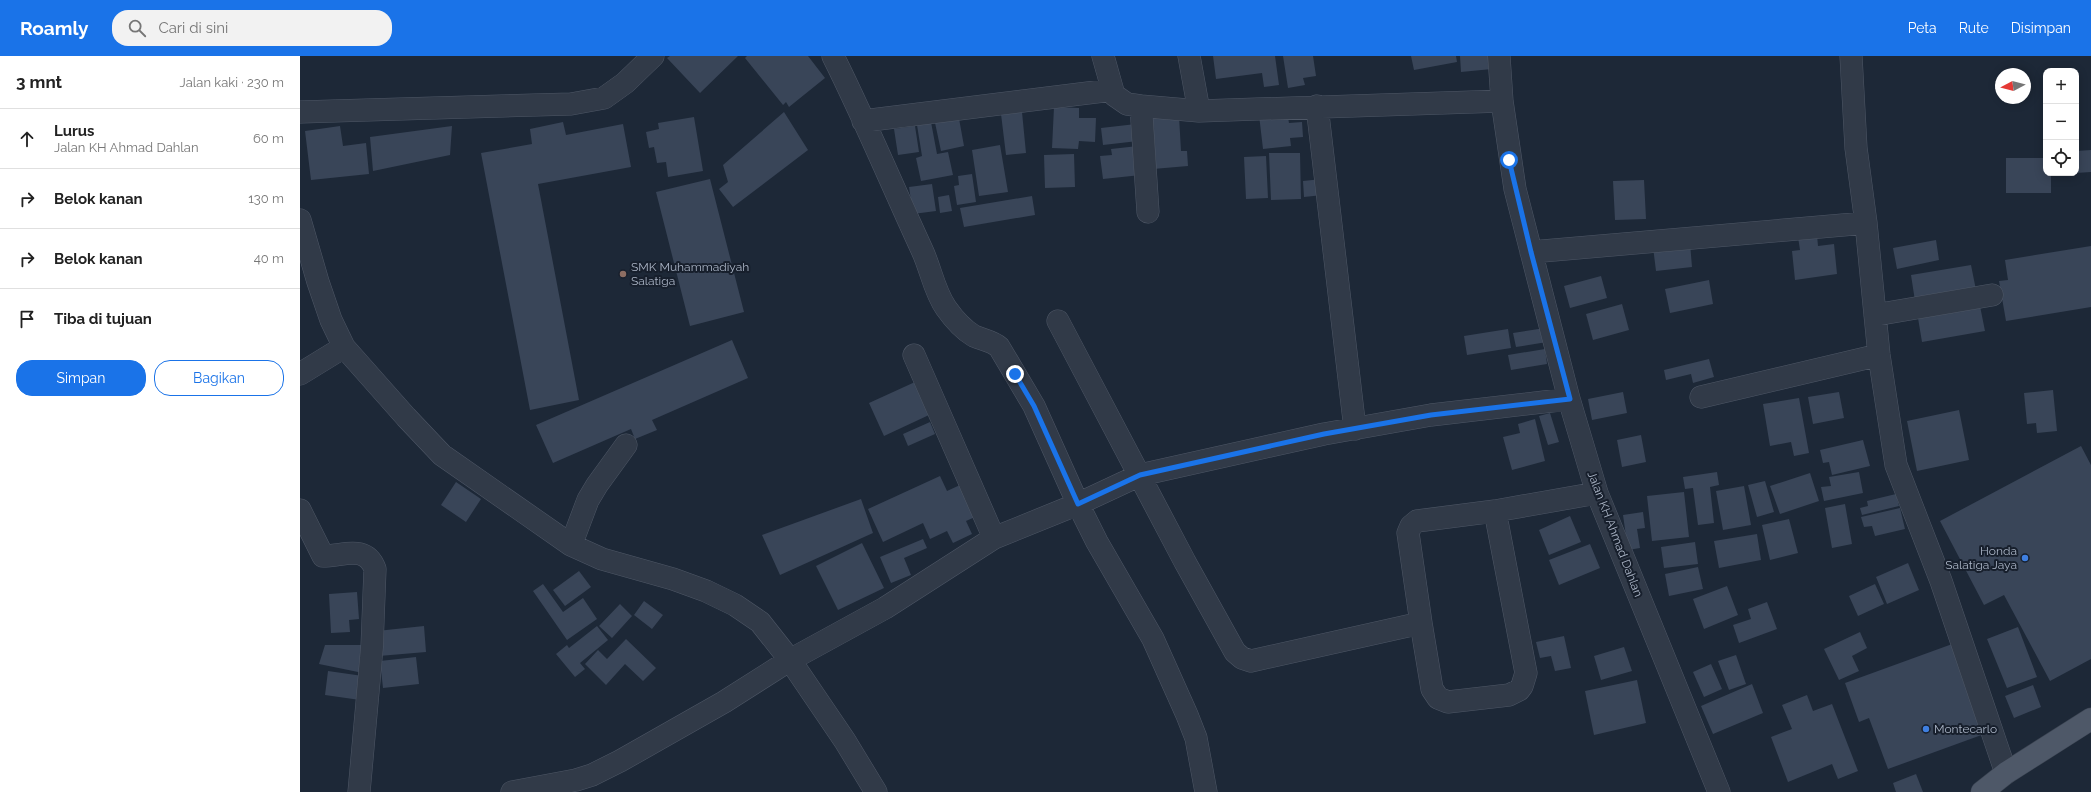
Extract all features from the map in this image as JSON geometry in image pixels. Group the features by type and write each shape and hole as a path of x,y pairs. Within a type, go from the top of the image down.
{"main road":[{"path":"1982,792 2006,773 2091,719"}],"street":[{"path":"300,112 571,104 604,98 625,83 653,56"},
{"path":"833,56 923,253 937,293 946,308 958,323 974,336 994,343 999,348 1034,406 1078,504 1097,542 1153,639 1196,738 1206,792"},
{"path":"1103,56 1114,95 1122,102 1141,106 1200,111 1502,101"},
{"path":"1189,56 1200,111"},
{"name":"Jalan KH Ahmad Dahlan","path":"1499,56 1502,101 1509,160 1531,252 1596,494 1718,792"},
{"path":"1851,56 1856,148 1866,223 1879,355 1896,465 1941,581 2006,773"},
{"path":"863,120 1112,90"},
{"path":"1141,106 1148,212"},
{"path":"1317,106 1355,429"},
{"path":"300,220 331,320 344,347 442,455 571,545 602,559 673,579 706,591 735,604 760,622 790,660 845,741 876,792"},
{"path":"1531,252 1866,223"},
{"path":"1875,315 1992,295"},
{"path":"1058,321 1189,569 1235,652 1242,658 1251,661 1421,623"},
{"path":"300,374 344,347"},
{"path":"914,355 994,538"},
{"path":"1701,397 1879,355"},
{"path":"512,792 554,785 592,775 724,702 790,660 885,608 994,538 1078,504 1140,475 1324,434 1431,415 1570,399"},
{"path":"571,545 591,495 626,445"},
{"path":"1495,511 1526,673 1522,686 1519,690 1509,696 1448,702 1438,698 1432,689 1408,533 1411,526 1417,521 1495,511 1596,494"},
{"path":"300,510 323,556 348,553 364,554 372,559 375,569 372,647 359,792"}],"building":[{"path":"670,56 738,56 700,93 667,58"},
{"path":"747,56 808,56 825,78 789,107 786,102 783,105 745,58"},
{"path":"1213,56 1275,56 1279,85 1264,87 1262,73 1216,79"},
{"path":"1283,56 1313,56 1316,76 1303,78 1305,85 1288,88"},
{"path":"1411,56 1456,56 1457,62 1414,70"},
{"path":"1460,56 1491,56 1492,69 1461,72"},
{"path":"1054,107 1079,108 1079,118 1096,118 1095,142 1079,141 1078,149 1052,148"},
{"path":"784,112 808,150 733,207 719,189 728,182 723,165"},
{"path":"1022,112 1026,153 1006,155 1001,114"},
{"path":"1287,112 1289,123 1302,122 1303,137 1290,138 1291,146 1263,149 1259,115"},
{"path":"958,113 964,146 941,151 934,118"},
{"path":"1179,116 1181,151 1187,151 1188,166 1153,169 1149,118"},
{"path":"694,117 703,171 668,177 666,162 657,163 654,147 649,148 646,132 659,129 658,123"},
{"path":"563,122 566,135 623,124 631,167 538,184 579,400 530,410 481,153 532,144 530,129"},
{"path":"931,122 937,154 948,152 953,175 921,181 916,158 922,156 917,125"},
{"path":"1136,124 1138,141 1103,145 1101,128"},
{"path":"340,126 343,146 366,143 369,174 311,180 305,131"},
{"path":"452,126 450,155 373,171 370,137"},
{"path":"915,126 919,152 898,155 894,129"},
{"path":"1000,145 1008,192 979,196 972,150"},
{"path":"1138,146 1141,175 1103,179 1100,156 1112,155 1111,149"},
{"path":"2091,150 2091,172 2079,173 2079,151"},
{"path":"1269,153 1300,153 1301,199 1271,200"},
{"path":"1074,154 1075,187 1045,188 1044,155"},
{"path":"1266,156 1268,198 1246,199 1244,157"},
{"path":"2006,158 2043,158 2043,176 2051,176 2051,193 2006,193"},
{"path":"972,174 976,202 957,205 954,186 959,185 958,176"},
{"path":"710,179 744,312 690,326 656,192"},
{"path":"1322,179 1323,195 1304,197 1303,181"},
{"path":"1644,180 1646,219 1615,220 1613,181"},
{"path":"932,184 936,211 913,214 909,187"},
{"path":"949,195 952,211 940,213 938,197"},
{"path":"1032,196 1035,215 964,227 960,208"},
{"path":"1817,235 1818,246 1834,244 1837,274 1795,280 1792,251 1800,250 1798,237"},
{"path":"1936,240 1939,260 1897,269 1893,248"},
{"path":"1690,243 1692,267 1656,271 1653,247"},
{"path":"2091,246 2091,307 2006,321 1999,281 2008,280 2005,260"},
{"path":"1971,265 1976,290 1915,301 1911,275"},
{"path":"1601,276 1607,298 1570,308 1564,286"},
{"path":"1709,280 1713,304 1670,313 1665,289"},
{"path":"1979,301 1985,331 1922,342 1917,312"},
{"path":"1622,304 1629,330 1593,340 1586,314"},
{"path":"1545,328 1547,342 1516,347 1513,333"},
{"path":"1508,329 1511,348 1467,355 1464,336"},
{"path":"732,340 748,378 652,420 657,430 635,439 631,429 553,463 536,425"},
{"path":"1545,349 1547,364 1511,370 1508,355"},
{"path":"1709,359 1714,377 1693,383 1691,374 1666,380 1664,370"},
{"path":"915,382 929,415 884,436 869,403"},
{"path":"2053,390 2057,431 2037,433 2036,423 2027,424 2024,393"},
{"path":"1623,392 1627,413 1592,420 1588,399"},
{"path":"1839,392 1844,418 1813,424 1808,397"},
{"path":"1799,398 1809,453 1794,456 1791,442 1770,446 1763,404"},
{"path":"1959,410 1969,460 1917,471 1907,421"},
{"path":"1550,413 1559,442 1548,445 1539,416"},
{"path":"1535,419 1545,461 1512,470 1503,437 1520,433 1518,424"},
{"path":"930,422 935,434 908,446 903,434"},
{"path":"1641,435 1646,462 1622,467 1617,440"},
{"path":"1863,440 1870,466 1832,475 1829,462 1823,463 1820,450"},
{"name":"Honda Salatiga Jaya","path":"2081,446 2091,465 2091,659 2050,681 2004,595 1984,605 1940,521"},
{"path":"1717,472 1719,485 1710,487 1714,523 1698,525 1693,488 1685,489 1683,477"},
{"path":"1859,472 1863,493 1824,501 1821,487 1831,486 1829,477"},
{"path":"1810,473 1819,501 1780,514 1770,486"},
{"path":"940,476 947,491 960,485 975,517 966,521 972,534 953,543 947,531 930,539 923,523 883,542 868,509"},
{"path":"1765,481 1774,512 1757,517 1748,485"},
{"path":"456,482 481,499 466,522 441,505"},
{"path":"1744,486 1751,525 1723,530 1716,491"},
{"path":"1684,492 1689,537 1652,541 1647,496"},
{"path":"1896,494 1899,506 1862,515 1860,508 1868,506 1867,501"},
{"path":"861,499 873,533 780,575 762,535"},
{"path":"1845,504 1852,544 1832,548 1825,508"},
{"path":"1900,508 1905,529 1875,536 1872,526 1864,527 1861,517"},
{"path":"1643,512 1645,528 1637,529 1640,548 1628,550 1623,515"},
{"path":"1570,516 1581,542 1549,555 1539,530"},
{"path":"1789,519 1798,553 1770,560 1762,525"},
{"path":"1757,534 1761,560 1719,568 1714,541"},
{"path":"923,539 927,548 904,558 911,575 891,583 880,557"},
{"path":"1695,542 1698,564 1664,568 1661,547"},
{"path":"862,543 884,588 838,610 816,566"},
{"path":"1590,544 1600,568 1559,585 1549,560"},
{"path":"1908,563 1919,590 1887,604 1876,577"},
{"path":"1698,567 1703,589 1669,596 1665,574"},
{"path":"579,571 591,587 565,606 553,590"},
{"path":"543,584 563,612 583,598 597,619 567,640 533,591"},
{"path":"1875,584 1884,604 1858,616 1849,596"},
{"path":"1727,586 1738,615 1704,629 1693,599"},
{"path":"357,592 359,619 349,620 350,632 331,633 329,594"},
{"path":"644,601 663,615 652,629 634,615"},
{"path":"1767,602 1777,629 1739,643 1733,625 1751,619 1748,609"},
{"path":"620,604 632,616 612,638 599,626"},
{"path":"424,626 426,652 379,656 377,631"},
{"path":"597,626 608,640 580,663 585,669 575,677 556,654 567,645 569,648"},
{"path":"2018,627 2037,677 2007,688 1987,639"},
{"path":"1860,632 1867,648 1852,656 1859,671 1839,680 1824,649"},
{"path":"1564,636 1571,668 1555,671 1551,656 1540,658 1536,642"},
{"path":"626,639 656,668 643,681 625,664 606,685 585,664 598,650 607,659"},
{"path":"1955,643 1987,733 1888,769 1869,718 1859,722 1845,683"},
{"path":"325,645 362,645 363,673 319,664"},
{"path":"1624,647 1632,671 1601,680 1594,656"},
{"path":"1736,655 1746,684 1729,690 1718,661"},
{"path":"416,657 419,684 383,688 380,661"},
{"path":"1711,664 1722,689 1704,697 1693,672"},
{"path":"328,671 363,676 360,700 325,695"},
{"path":"1637,680 1646,723 1594,735 1585,691"},
{"path":"1752,684 1763,713 1713,734 1701,706"},
{"path":"2033,685 2041,707 2014,718 2005,696"},
{"path":"1807,695 1813,711 1832,704 1858,771 1838,779 1832,764 1788,782 1771,737 1792,729 1782,705"},
{"path":"1916,774 1923,792 1896,792 1893,783"}],"place":[{"name":"SMK Muhammadiyah Salatiga","path":"623,274"},
{"name":"Honda Salatiga Jaya","path":"2025,558"},
{"name":"Montecarlo","path":"1926,729"}],"route":[{"path":"1015,374 1034,406 1078,504 1140,475 1324,434 1431,415 1570,399 1531,252 1509,160"}]}
